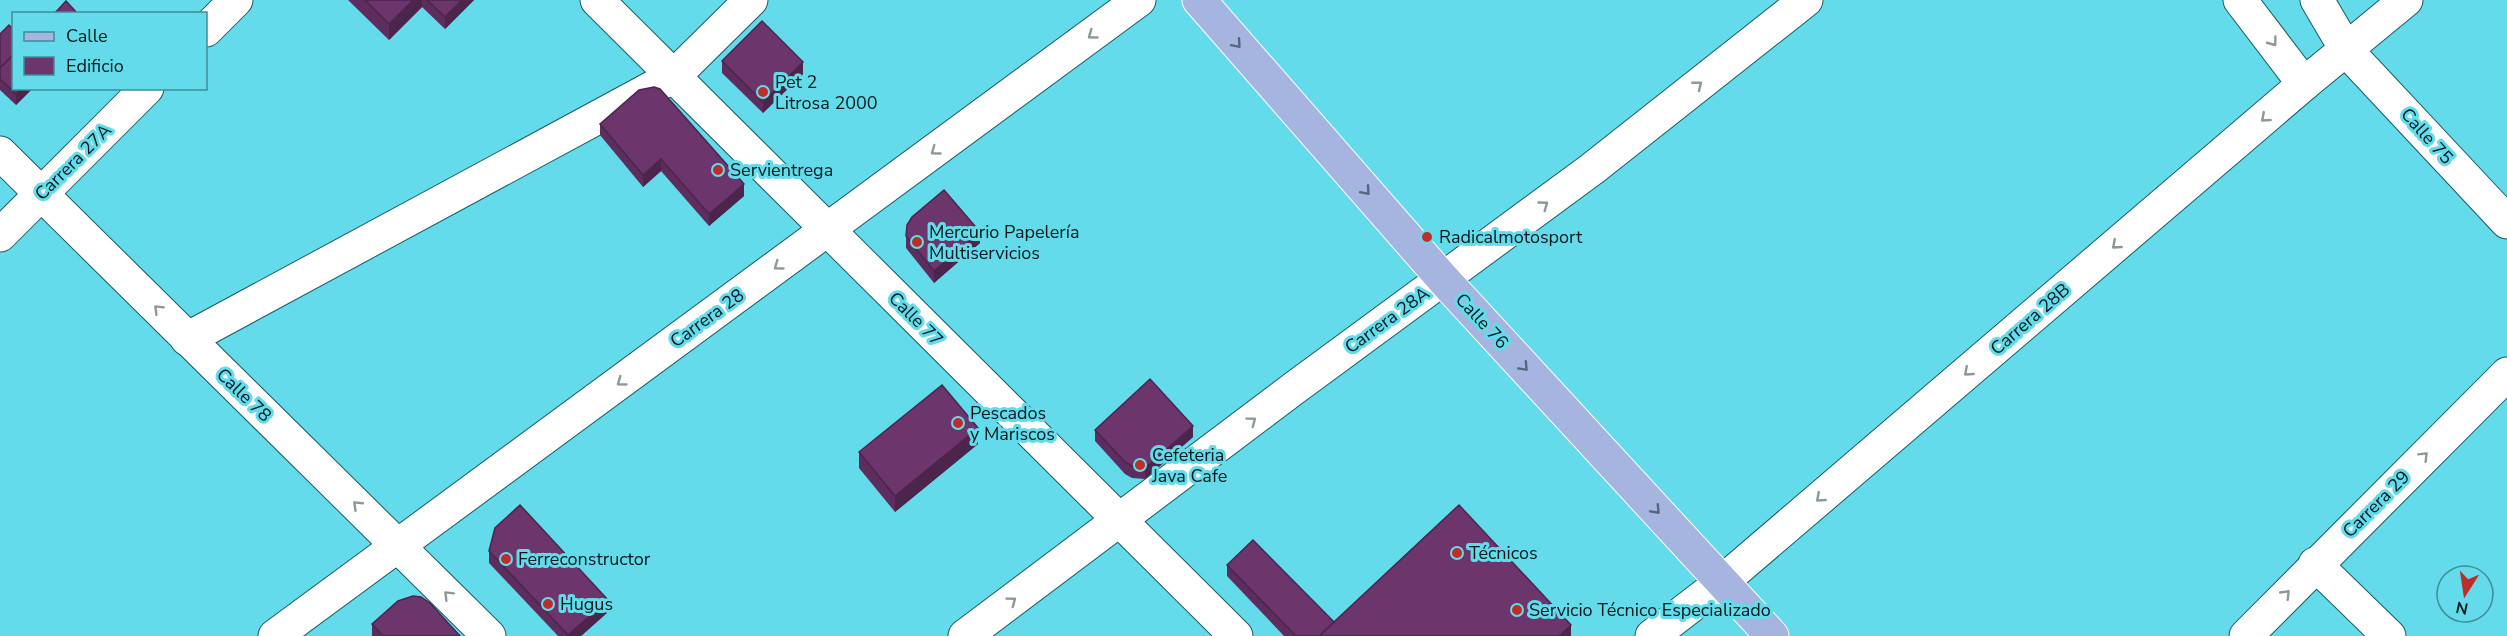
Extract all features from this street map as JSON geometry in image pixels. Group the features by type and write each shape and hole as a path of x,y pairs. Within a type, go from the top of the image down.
{"main road":[{"name":"Calle 76","path":"1199,0 1443,279 1772,636"}],"street":[{"path":"207,29 236,0"},
{"name":"Calle 77","path":"597,0 1236,636"},
{"path":"188,339 674,76 751,0"},
{"name":"Carrera 28","path":"275,636 1139,0"},
{"path":"2240,0 2304,84"},
{"name":"Calle 75","path":"2317,0 2348,51 2507,222"},
{"name":"Carrera 28B","path":"1652,636 1722,582 2304,84 2348,51 2406,0"},
{"name":"Carrera 28A","path":"965,636 1592,169 1793,3"},
{"name":"Carrera 27A","path":"0,235 145,90"},
{"name":"Calle 78","path":"0,153 489,636"},
{"name":"Carrera 29","path":"2246,636 2507,374"},
{"path":"2316,564 2389,636"}],"building":[{"path":"365,0 413,0 389,24"},
{"path":"427,0 462,0 445,17"},
{"path":"66,1 76,12 56,12"},
{"path":"762,21 803,62 763,102 722,61"},
{"path":"9,25 12,28 12,56 0,68 0,34"},
{"path":"12,56 12,90 19,90 16,94 0,79 0,68"},
{"path":"654,87 660,89 744,184 709,214 661,159 643,175 600,124 639,90"},
{"path":"944,190 980,232 934,271 906,236 907,225 912,217"},
{"path":"1150,379 1193,426 1145,468 1132,466 1125,462 1095,430"},
{"path":"942,385 978,428 895,496 859,452"},
{"path":"520,505 608,600 568,635 489,551 495,528"},
{"name":"Técnicos","path":"1459,505 1571,625 1559,636 1319,636"},
{"path":"1253,540 1334,622 1319,636 1296,636 1227,565"},
{"path":"413,596 421,597 430,603 460,636 383,636 372,624 398,601"}],"place":[{"name":"Pet 2 Litrosa 2000","path":"763,92"},
{"name":"Servientrega","path":"718,170"},
{"name":"Radicalmotosport","path":"1427,237"},
{"name":"Mercurio Papelería Multiservicios","path":"917,242"},
{"name":"Pescados y Mariscos","path":"958,423"},
{"name":"Cefeteria Java Cafe","path":"1140,465"},
{"name":"Técnicos","path":"1457,553"},
{"name":"Ferreconstructor","path":"506,559"},
{"name":"Hugus","path":"548,604"},
{"name":"Servicio Técnico Especializado","path":"1517,610"}]}
